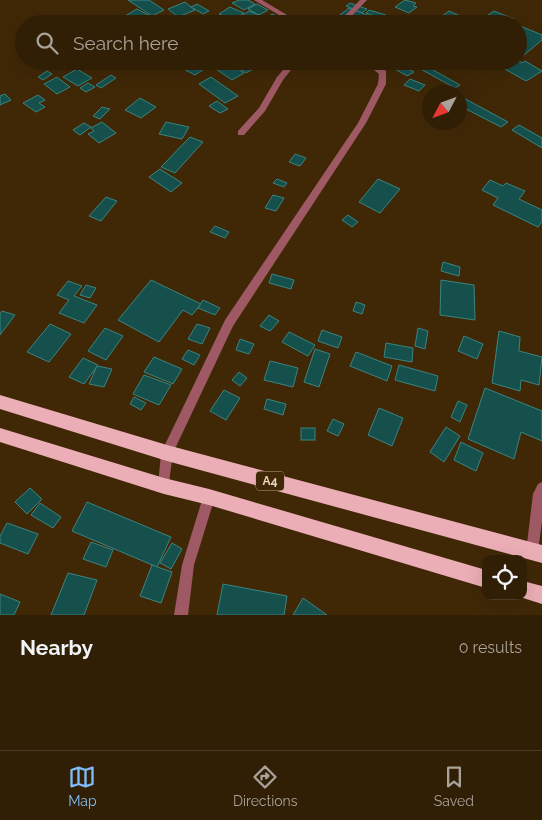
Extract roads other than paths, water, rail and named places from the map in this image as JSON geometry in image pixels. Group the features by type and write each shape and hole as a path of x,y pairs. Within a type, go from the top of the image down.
{"highway":[{"name":"A4","path":"0,402 167,452 537,553"},
{"name":"A4","path":"0,435 164,486 209,497 482,578"},
{"path":"527,591 542,595"}],"street":[{"path":"257,0 283,15"},
{"path":"349,15 364,0"},
{"path":"240,132 262,109 288,70"},
{"path":"164,486 167,452 229,323 362,123 382,84 383,73 379,70"},
{"path":"537,553 539,494 542,488"},
{"path":"181,615 188,565 209,497"}]}
